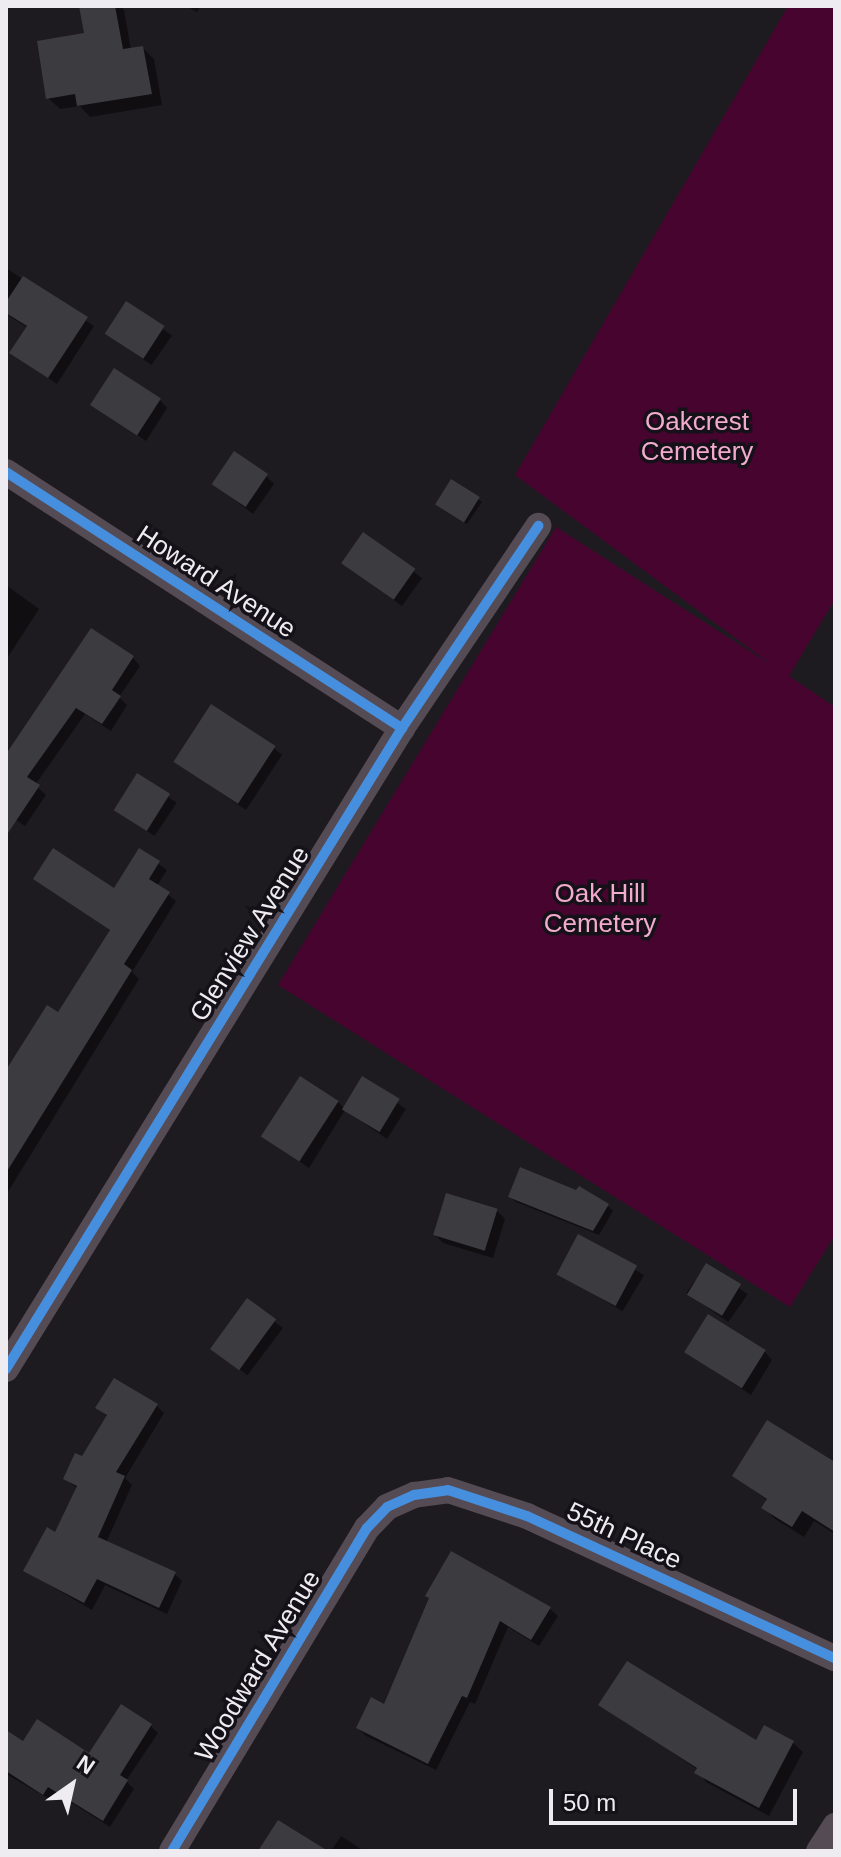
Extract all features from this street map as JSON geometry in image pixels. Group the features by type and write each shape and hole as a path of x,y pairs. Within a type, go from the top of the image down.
{"street":[{"name":"Howard Avenue","path":"6,472 402,728"},
{"name":"Glenview Avenue","path":"6,1369 402,728 538,526"},
{"name":"55th Place","path":"387,1507 414,1495 448,1490 527,1516 835,1658"},
{"name":"Woodward Avenue","path":"172,1851 367,1528 387,1507"},
{"path":"819,1851 835,1826"}],"green space":[{"name":"Oak Hill Cemetery","path":"788,6 835,6 835,599 789,676 835,707 835,1235 790,1307 278,985 556,527 773,666 515,475"}],"building":[{"path":"79,6 115,6 123,49 143,46 152,94 77,106 75,94 46,99 37,41 84,33"},
{"path":"23,276 88,317 48,378 9,353 27,326 6,313 6,302"},
{"path":"126,301 165,326 143,359 105,334"},
{"path":"114,368 161,398 137,435 90,405"},
{"path":"234,451 268,474 246,507 212,484"},
{"path":"451,479 480,497 464,522 435,504"},
{"path":"363,532 415,569 394,600 341,563"},
{"path":"91,628 134,656 112,690 121,696 102,724 76,708 27,777 40,785 6,836 6,754"},
{"path":"211,704 276,746 238,804 173,762"},
{"path":"137,773 170,794 147,831 114,810"},
{"path":"53,848 114,888 139,848 160,861 149,879 170,892 124,964 132,970 6,1173 6,1070 47,1005 58,1012 110,930 33,879"},
{"path":"300,1076 339,1101 299,1161 261,1136"},
{"path":"362,1076 400,1099 380,1132 342,1109"},
{"path":"520,1167 576,1190 579,1186 609,1204 593,1231 508,1197"},
{"path":"446,1193 498,1209 485,1251 433,1235"},
{"path":"578,1234 637,1265 616,1306 556,1275"},
{"path":"706,1263 741,1284 722,1316 687,1295"},
{"path":"247,1298 276,1319 239,1370 210,1349"},
{"path":"708,1314 766,1350 742,1388 684,1352"},
{"path":"114,1378 158,1404 116,1472 125,1476 98,1537 176,1572 159,1608 97,1579 84,1603 23,1571 47,1527 55,1532 77,1486 63,1479 75,1453 82,1456 107,1415 95,1408"},
{"path":"767,1420 835,1462 835,1532 802,1511 792,1527 761,1508 767,1499 732,1476"},
{"path":"451,1551 551,1607 531,1640 500,1621 467,1698 462,1696 428,1764 356,1728 371,1697 384,1704 429,1598 425,1596"},
{"path":"627,1661 756,1740 764,1725 794,1741 759,1808 694,1773 697,1768 598,1705"},
{"path":"121,1704 152,1724 120,1775 128,1780 103,1821 48,1787 43,1795 6,1771 6,1730 23,1741 37,1719 89,1753"},
{"path":"278,1820 328,1851 258,1851"}],"cycle path":[{"path":"6,472 402,728"},
{"path":"6,1369 402,728 538,526"},
{"path":"172,1851 367,1528 387,1507 414,1495 448,1490 527,1516 835,1658"}],"park label":[{"name":"Oakcrest Cemetery","path":"697,437"}]}
